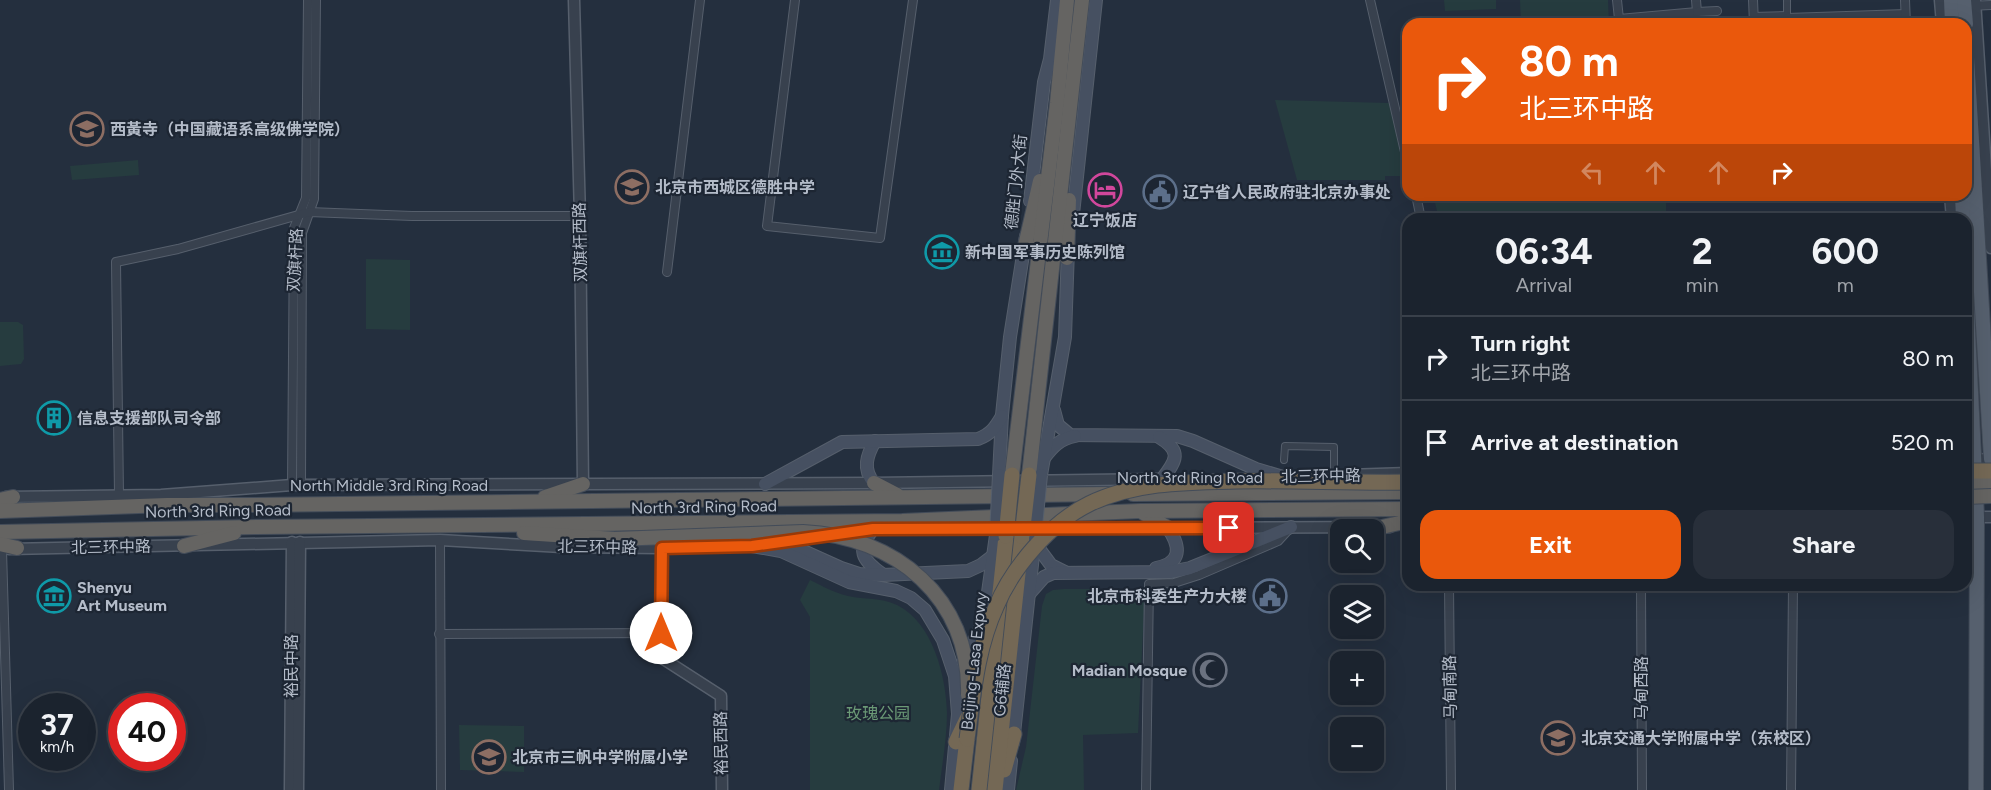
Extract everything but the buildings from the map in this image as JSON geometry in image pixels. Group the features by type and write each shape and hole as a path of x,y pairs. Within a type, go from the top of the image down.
{"highway":[{"name":"德胜门外大街","path":"1006,475 1057,103 1067,0"},
{"path":"1035,475 1084,0"},
{"path":"1025,246 1057,103"},
{"path":"1067,258 1072,103"},
{"path":"1972,464 1991,471"},
{"path":"1386,474 1402,479"},
{"name":"Beijing-Lasa Expwy","path":"979,790 994,646 998,543 1006,475"},
{"name":"Beijing-Lasa Expwy","path":"997,790 1030,538 1035,475"},
{"path":"1135,494 1162,479"},
{"path":"962,741 975,676 995,607 1008,581 1025,559 1043,539 1074,512 1119,493 1165,484 1276,480 1355,483 1402,481"},
{"path":"1972,482 1991,481"},
{"path":"874,483 902,497"},
{"path":"532,502 583,484"},
{"name":"North 3rd Ring Road","path":"0,511 167,505 1402,492"},
{"path":"161,495 251,505"},
{"path":"1972,497 1991,496"},
{"name":"North 3rd Ring Road","path":"0,532 258,527 442,533 902,521 1140,511 1402,509"},
{"path":"1140,511 1168,528"},
{"path":"873,529 902,521"},
{"path":"1384,527 1402,522"},
{"path":"184,546 258,527"},
{"path":"442,533 615,539 802,532 822,533 850,539 876,548 897,560 930,585 943,604 964,650 968,680 962,741 961,790"},
{"path":"962,741 991,668"},
{"path":"997,790 1014,734"}],"main road":[{"name":"德胜门外大街","path":"1006,475 1000,456 1010,337 1025,246 1044,82 1050,59 1057,0"},
{"path":"1044,459 1065,337 1067,258 1096,0"},
{"path":"1951,0 1952,18"},
{"path":"1967,18 1970,3"},
{"path":"1972,90 1984,188 1991,459"},
{"path":"1053,406 1058,425 1064,432 1079,436"},
{"path":"765,484 842,442 978,439 995,429 1002,415"},
{"path":"1035,475 1044,459 1057,443 1065,438 1177,436 1256,469 1282,477"},
{"path":"1159,437 1169,443 1175,451 1175,459 1162,479"},
{"path":"978,439 990,444 1000,456"},
{"path":"874,483 868,477 866,460 875,441"},
{"path":"1972,481 1978,517 1976,790"},
{"path":"1029,594 1044,577 1065,572 1170,572 1190,568 1291,527"},
{"path":"1138,572 1164,566 1173,561 1177,553 1177,544 1168,528"},
{"path":"873,529 866,539 863,555 868,564 883,575"},
{"path":"1030,538 1051,566 1065,572"},
{"name":"G6辅路","path":"1008,790 1029,594 1030,538"},
{"path":"781,541 859,574 883,575 968,571 981,565 998,543"},
{"path":"955,676 984,621 998,543"},
{"path":"752,546 782,551 849,582 896,591 911,598 925,610 950,658 955,676 962,741 951,790"},
{"path":"968,571 985,579 989,584"}],"street":[{"name":"双旗杆路","path":"296,485 294,228 306,198 308,0"},
{"path":"296,485 302,233 314,199 316,0"},
{"name":"双旗杆西路","path":"574,0 580,216 583,484"},
{"path":"667,272 700,0"},
{"path":"795,0 767,226 880,238 913,0"},
{"path":"1370,0 1402,139"},
{"path":"1617,0 1618,18"},
{"path":"1696,0 1697,12"},
{"path":"1753,0 1754,18"},
{"path":"1786,0 1787,18"},
{"path":"1905,0 1906,18"},
{"path":"1940,0 1942,18"},
{"path":"1971,18 1970,3 1991,5"},
{"path":"1629,18 1717,11"},
{"path":"1807,18 1906,13"},
{"path":"1972,29 1991,248"},
{"path":"119,495 116,262 178,249 309,212 412,216 580,216"},
{"path":"1284,460 1285,446 1334,447 1334,475"},
{"path":"1972,462 1991,459"},
{"name":"北三环中路","path":"765,484 1402,473"},
{"name":"North Middle 3rd Ring Road","path":"4,498 161,495 296,485 765,484"},
{"path":"1146,790 1149,584 1174,583 1199,575 1278,541 1291,527"},
{"name":"北三环中路","path":"5,548 184,546 442,533 562,547 662,548 752,546 873,529 1330,527"},
{"name":"北三环中路","path":"1384,527 1402,527"},
{"path":"441,790 442,533"},
{"path":"296,542 298,790"},
{"name":"裕民中路","path":"290,790 296,542"},
{"path":"5,548 9,790"},
{"name":"裕民西路","path":"662,548 662,658 721,696 722,790"},
{"name":"马甸南路","path":"1449,591 1451,790"},
{"name":"马甸西路","path":"1641,591 1642,790"},
{"path":"1791,790 1793,591"},
{"path":"440,634 661,633"}],"green space":[{"path":"1444,0 1496,0 1496,9 1445,11"},
{"path":"1520,0 1608,0 1609,18 1521,18"},
{"path":"1275,100 1389,103 1402,153 1402,176 1385,176 1385,180 1297,180"},
{"path":"138,160 139,175 72,180 70,166"},
{"path":"1434,201 1666,201 1666,213 1438,213"},
{"path":"366,259 410,260 410,330 366,329"},
{"path":"0,322 18,322 23,325 24,359 21,364 0,366"},
{"name":"玫瑰公园","path":"810,580 843,595 897,605 920,624 928,637 940,667 946,698 946,732 939,790 810,790 810,617 800,600"},
{"path":"1145,589 1138,733 1083,735 1084,790 1016,790 1026,747 1042,606 1046,594 1053,590"},
{"path":"459,725 524,726 524,772 460,770"}],"place":[{"name":"西黃寺（中国藏语系高级佛学院）","path":"87,129"},
{"name":"北京市西城区德胜中学","path":"632,187"},
{"name":"辽宁饭店","path":"1105,190"},
{"name":"辽宁省人民政府驻北京办事处","path":"1160,192"},
{"name":"新中国军事历史陈列馆","path":"942,252"},
{"name":"信息支援部队司令部","path":"54,418"},
{"name":"Shenyu Art Museum","path":"54,596"},
{"name":"北京市科委生产力大楼","path":"1270,596"},
{"name":"Madian Mosque","path":"1210,670"},
{"name":"北京交通大学附属中学（东校区）","path":"1558,738"},
{"name":"北京市三帆中学附属小学","path":"489,757"}],"route":[{"path":"661,633 662,548 752,546 873,529 1229,528"}]}
